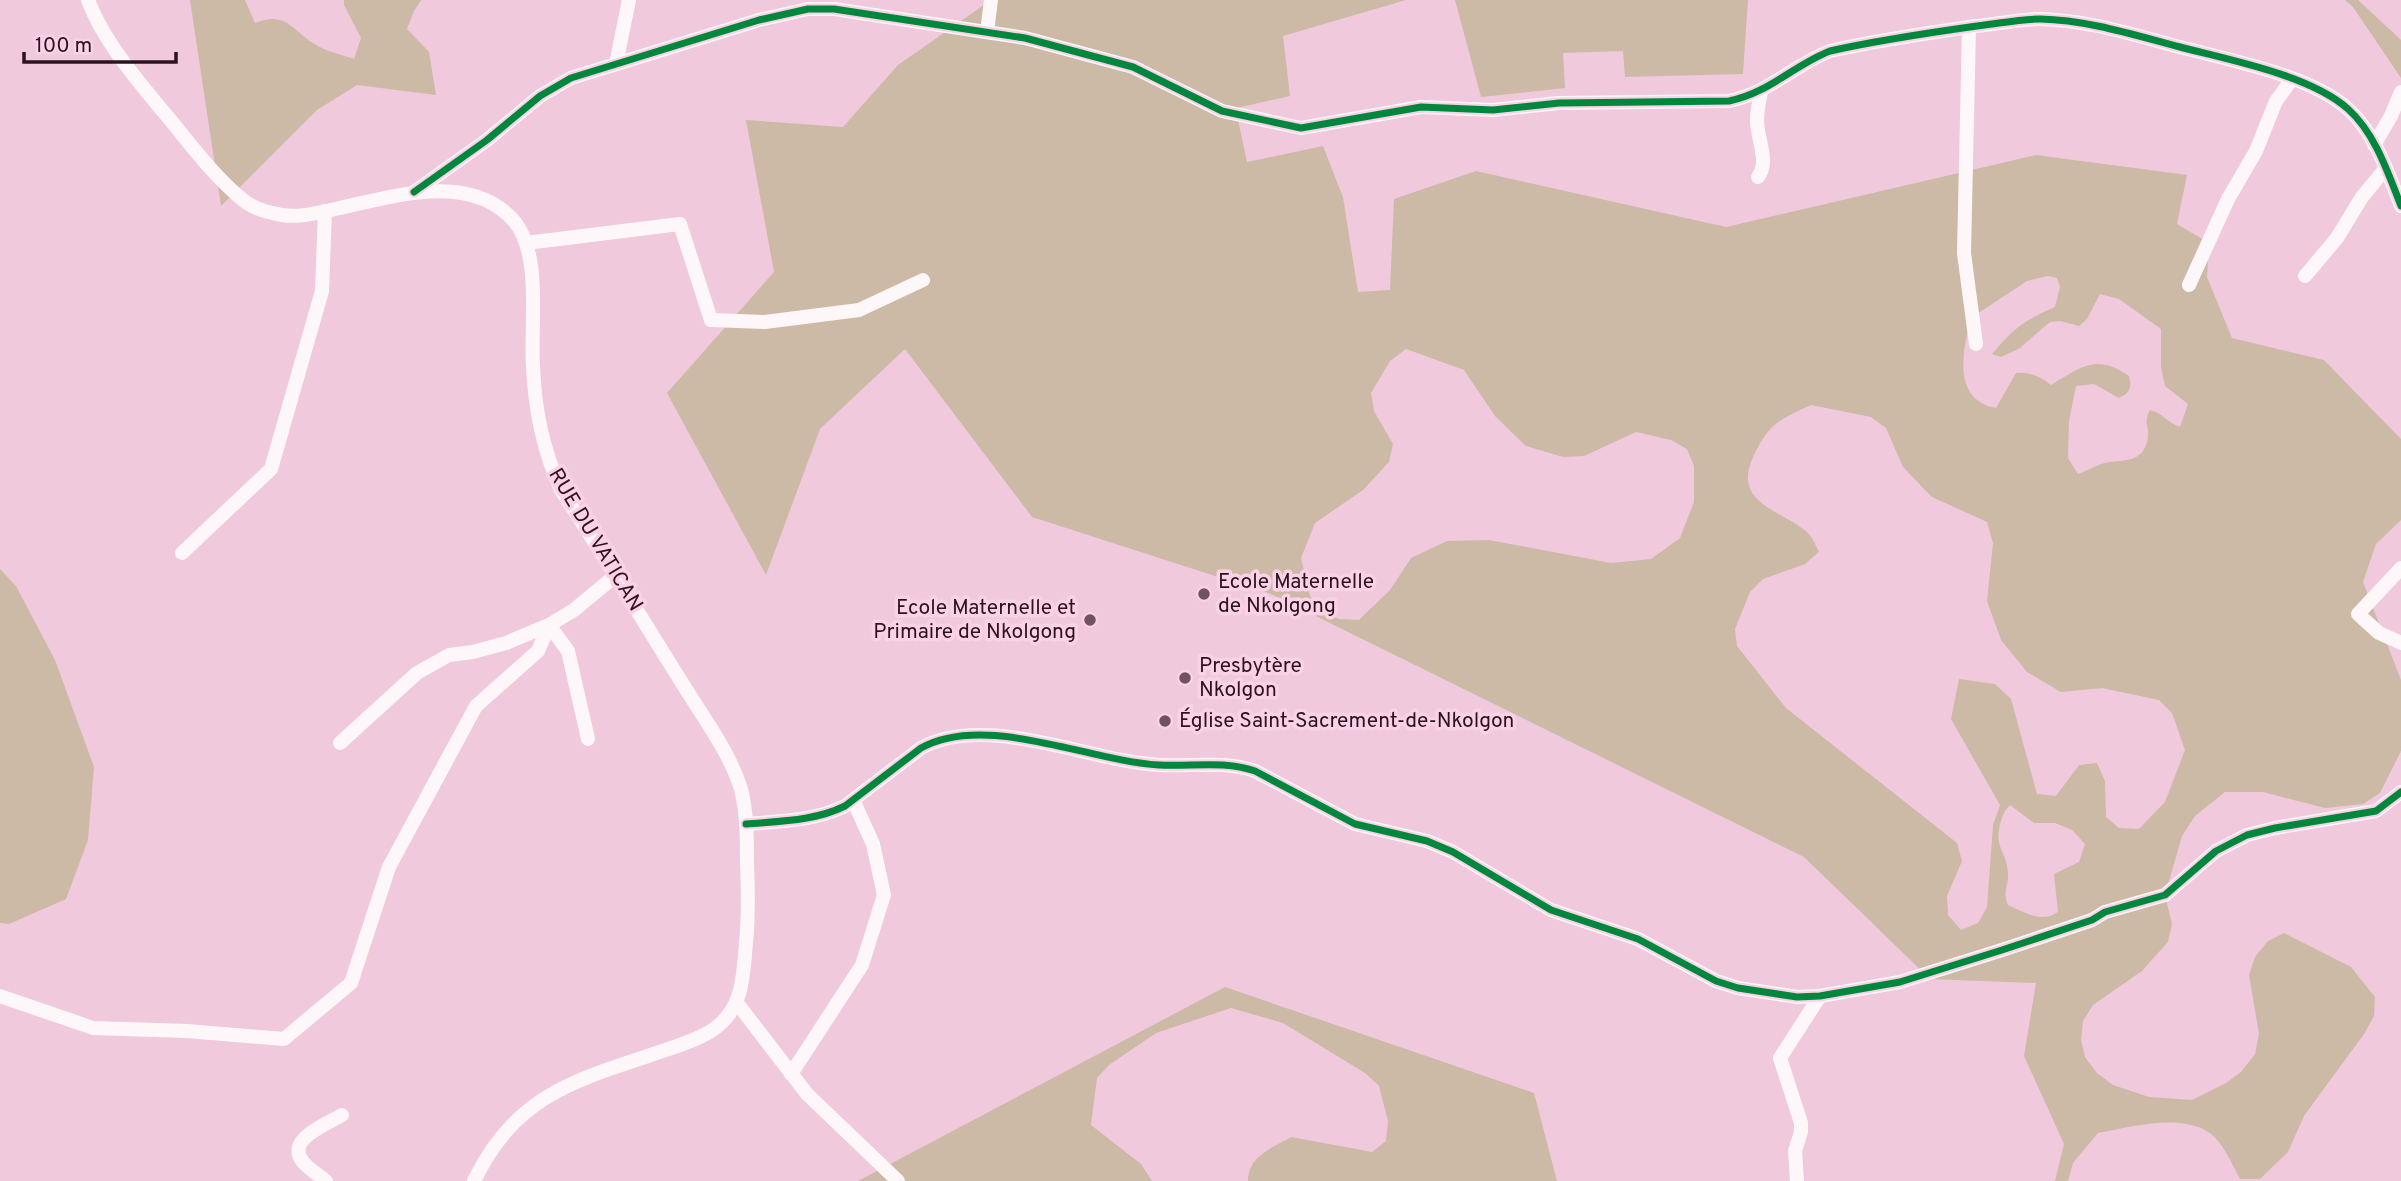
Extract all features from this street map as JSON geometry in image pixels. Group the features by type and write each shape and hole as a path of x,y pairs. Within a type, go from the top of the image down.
{"street":[{"name":"RUE DU VATICAN","path":"88,0 100,27 144,89 188,142 245,202 265,212 285,216 325,211 414,192 463,194 482,198 515,223 526,243 531,265 533,367 541,437 548,462 561,490 709,726 733,770 745,805 748,921 743,987 737,1003 726,1019 712,1031 694,1040 582,1078 556,1090 538,1102 508,1130 493,1147 474,1181"},
{"path":"615,64 629,0"},
{"path":"987,32 991,0"},
{"path":"414,192 487,140 540,96 571,78 759,20 808,9 861,11 1025,38 1133,67 1222,111 1301,128 1420,107 1493,110 1570,102 1729,101 1761,92 1830,51 1895,38 2036,19 2083,23 2236,61 2323,92 2349,110 2374,145 2401,206"},
{"path":"1969,27 1964,253 1976,344"},
{"path":"2189,285 2228,199 2256,150 2276,101 2292,79"},
{"path":"1758,177 1763,171 1757,116 1761,92"},
{"path":"2374,145 2401,92"},
{"path":"2305,276 2337,239 2362,197 2386,169"},
{"path":"182,553 271,469 322,291 325,211"},
{"path":"526,243 680,224 711,320 765,322 859,310 923,279"},
{"path":"2401,568 2358,614 2379,634 2401,643"},
{"path":"340,743 416,673 449,655 506,643 549,625 574,610 615,576"},
{"path":"549,625 568,651 588,739"},
{"path":"0,996 93,1028 187,1031 284,1039 351,983 389,867 476,706 538,651 549,625"},
{"path":"746,824 818,817 832,813 933,741 973,734 989,734 1158,765 1243,767 1355,824 1427,841 1453,852 1551,910 1638,939 1716,981 1783,996 1820,996 1900,982 1924,975 2092,920 2105,912 2165,895 2216,851 2233,841 2275,828 2376,811 2401,792"},
{"path":"791,1074 862,965 884,895 873,844 853,800"},
{"path":"1797,1181 1794,1160 1801,1123 1780,1058 1820,996"},
{"path":"737,1003 807,1094 898,1181"},
{"path":"326,1181 303,1163 298,1150 307,1135 342,1115"}],"shaded area":[{"path":"190,0 245,0 255,23 275,19 283,21 318,46 354,59 361,38 344,0 421,0 407,29 429,52 436,95 357,85 317,110 221,206"},
{"path":"991,0 1406,0 1283,36 1290,96 1224,111 1237,115 1247,162 1323,146 1343,197 1358,292 1390,290 1394,199 1476,171 1726,227 2036,155 2187,175 2177,224 2209,243 2207,277 2232,338 2324,360 2401,439 2401,520 2376,544 2363,582 2401,680 2401,751 2380,793 2363,804 2325,808 2263,792 2225,792 2195,816 2182,836 2165,895 2172,924 2168,942 2142,971 2093,1005 2083,1021 2081,1040 2085,1057 2097,1073 2113,1085 2149,1097 2192,1100 2226,1083 2241,1072 2255,1054 2259,1034 2249,975 2255,957 2268,941 2284,933 2351,967 2375,997 2374,1016 2364,1034 2304,1116 2288,1152 2260,1179 2240,1179 2221,1145 2207,1131 2178,1123 2144,1124 2098,1133 2073,1163 2068,1181 2055,1181 2064,1144 2024,1056 2036,983 1930,979 1804,857 1271,594 1032,517 905,349 820,429 766,575 667,393 774,272 746,120 843,127 898,65","holes":["2048,276 2057,278 2060,287 2055,307 2020,326 1992,354 2001,357 2020,348 2050,322 2060,321 2079,326 2087,319 2100,294 2119,299 2161,329 2161,367 2165,386 2188,404 2180,427 2150,410 2146,446 2138,456 2102,464 2078,474 2068,458 2069,421 2076,386 2094,384 2119,398 2129,390 2129,376 2107,365 2098,364 2080,368 2051,385 2035,375 2016,373 1996,408 1982,403 1972,395 1964,372 1965,344 1971,318 2027,281","1406,349 1464,370 1495,416 1526,446 1563,457 1584,456 1636,432 1671,440 1687,449 1694,466 1694,502 1680,538 1651,559 1611,563 1489,540 1447,541 1411,558 1390,590 1359,620 1339,619 1321,612 1310,596 1301,558 1315,523 1363,490 1389,462 1393,444 1374,411 1371,393 1390,361","1811,405 1871,417 1886,428 1903,467 1932,497 1987,522 1993,543 1987,601 2001,640 2027,672 2061,692 2102,688 2159,700 2172,713 2185,750 2165,802 2139,829 2119,828 2106,817 2105,781 2097,763 2079,765 2056,796 2037,794 2011,699 1995,684 1959,679 1951,719 2000,805 1993,825 1987,907 1978,923 1961,930 1948,915 1947,896 1962,861 1957,843 1786,708 1737,646 1735,629 1750,592 1763,579 1805,564 1819,552 1808,533 1762,504 1749,485 1748,473 1753,457 1764,437 1783,419","2010,805 2034,823 2055,823 2072,830 2085,844 2079,862 2054,874 2058,912 2052,915 2033,916 2008,905 2007,866 1999,839 2005,812"]},
{"path":"1455,0 1748,0 1743,74 1625,77 1623,51 1563,53 1565,88 1481,97"},
{"path":"2345,0 2358,0 2401,40 2401,78 2353,7"},
{"path":"0,569 16,586 55,660 94,767 88,840 66,899 9,924 0,923"},
{"path":"1225,987 1534,1093 1557,1181 1248,1181 1249,1172 1257,1159 1291,1137 1372,1152 1386,1141 1388,1121 1379,1086 1365,1073 1283,1023 1231,1008 1156,1033 1109,1065 1097,1078 1091,1125 1141,1164 1152,1181 858,1181"}],"cycle path":[{"path":"414,192 487,140 540,96 571,78 759,20 808,9 834,9 1025,38 1133,67 1222,111 1301,128 1421,107 1493,110 1559,103 1729,101 1757,92 1830,51 1903,37 2016,21 2040,19 2076,22 2245,63 2291,78 2332,97 2348,109 2366,130 2380,154 2401,206"},
{"path":"746,824 797,820 834,811 845,806 921,748 947,738 975,735 1006,737 1131,762 1243,768 1255,771 1355,824 1427,841 1453,852 1551,910 1638,939 1716,981 1738,988 1797,997 1820,996 1900,982 2092,920 2105,912 2165,895 2216,851 2247,835 2376,811 2401,792"}],"place":[{"name":"Ecole Maternelle de Nkolgong","path":"1204,594"},
{"name":"Ecole Maternelle et Primaire de Nkolgong","path":"1090,620"},
{"name":"Presbytère Nkolgon","path":"1185,678"},
{"name":"Église Saint-Sacrement-de-Nkolgon","path":"1165,721"}]}
